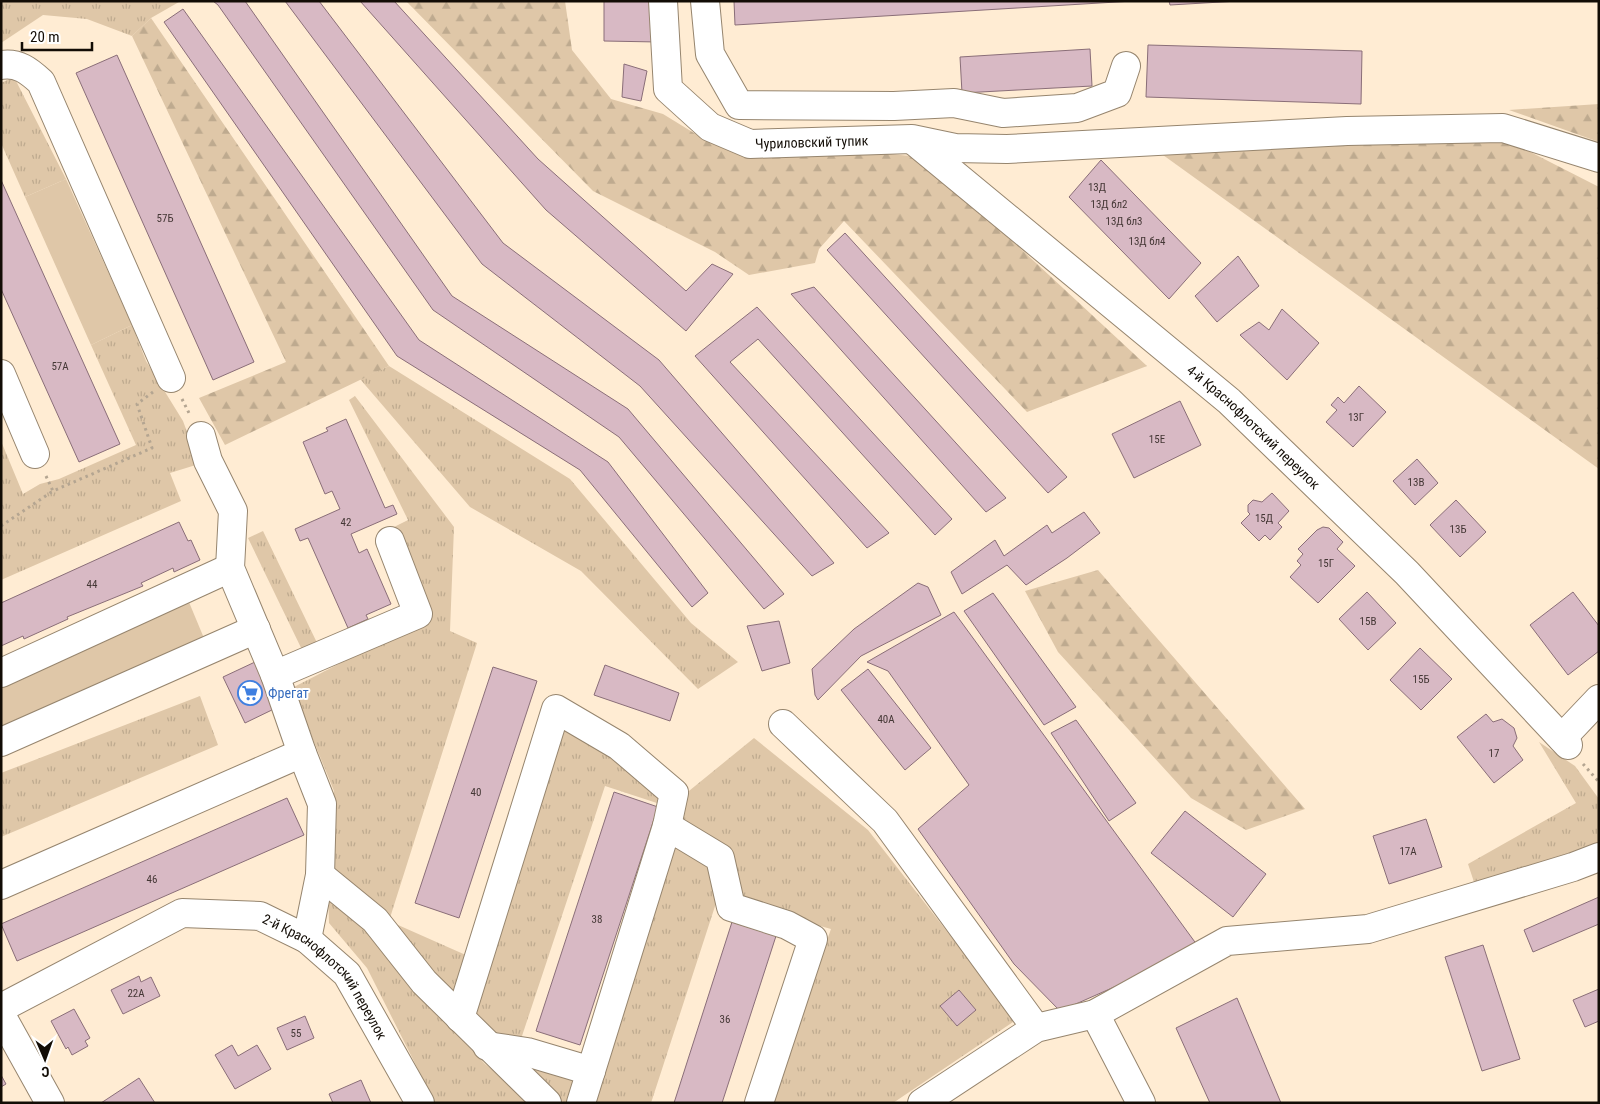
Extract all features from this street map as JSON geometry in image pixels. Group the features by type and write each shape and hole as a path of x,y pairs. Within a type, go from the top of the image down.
{"street":[{"name":"Чуриловский тупик","path":"663,1 668,89 710,127 750,144 912,139 955,148 1007,149 1347,131 1503,128 1599,158"},
{"path":"705,1 710,54 739,105 894,106 954,103 1003,113 1077,108 1116,93 1126,66"},
{"path":"1,65 10,64 27,69 40,82 171,378"},
{"name":"4-й Краснофлотский переулок","path":"912,139 1229,401 1407,572 1565,741 1599,699"},
{"path":"1,374 35,454"},
{"path":"201,436 208,461 233,511 230,568 276,675 302,753 322,804 320,875 307,939"},
{"path":"276,675 418,614 390,541"},
{"path":"1,673 230,568"},
{"path":"1,742 256,629"},
{"path":"460,1018 556,710 620,746 674,793 667,826 581,1103"},
{"path":"783,724 885,821 1036,1028"},
{"path":"1,885 302,753"},
{"path":"667,826 720,858 731,907 787,925 813,939 759,1103"},
{"path":"922,1103 1036,1028 1095,1014 1227,940 1368,929 1572,868 1599,857"},
{"path":"320,875 375,920 424,982 547,1103"},
{"name":"2-й Краснофлотский переулок","path":"1,1008 182,913 260,916 307,939 347,974 420,1103"},
{"path":"1095,1014 1141,1103"},
{"path":"1,1015 50,1103"},
{"path":"487,1046 527,1052 591,1071"}],"path":[{"path":"1,526 53,491 152,448 137,404 171,378 201,436"},
{"path":"35,454 53,491"}],"green space":[{"path":"1,1 179,2 151,18 132,36 87,19 43,15 1,43"},
{"path":"406,1 565,1 572,50 611,99 663,114 707,141 762,154 879,153 911,156 994,224 1147,366 1027,412 844,221 819,249 815,263 749,275 715,252 593,191"},
{"path":"151,18 389,366 225,445 199,398 286,362 132,36"},
{"path":"14,77 66,179 25,197 1,143 1,83"},
{"path":"1599,104 1599,142 1509,110"},
{"path":"1495,134 1599,187 1599,469 1163,155"},
{"path":"66,179 132,325 91,345 25,197"},
{"path":"132,325 146,361 183,421 199,464 170,473 181,501 1,580 1,441 23,494 40,484 59,479 136,445 91,345"},
{"path":"389,366 570,479 691,623 738,662 698,689 581,571 470,507 360,379"},
{"path":"355,396 454,527 450,631 477,643 389,921 468,956 455,1002 330,872 334,791 292,688 430,617 394,527 408,520 349,400"},
{"path":"263,531 320,649 305,656 248,538"},
{"path":"1098,570 1305,809 1246,830 1191,798 1058,652 1025,591"},
{"path":"186,595 206,643 1,731 1,681"},
{"path":"200,696 218,745 1,837 1,773"},
{"path":"560,721 617,752 666,806 605,786 521,1039 489,1035 472,1015"},
{"path":"754,738 868,830 1016,1020 893,1103 769,1103 831,929 806,922 743,898 733,851 678,819 684,795"},
{"path":"1539,742 1575,766 1599,799 1599,842 1554,863 1474,882 1468,864 1576,803"},
{"path":"671,840 709,865 718,897 651,1103 590,1103"},
{"path":"328,889 373,931 428,1004 485,1064 533,1103 435,1103 367,968 329,923"},
{"path":"531,1060 582,1077 573,1103 558,1100 541,1089 527,1072"}],"building":[{"path":"213,1 245,1 452,296 628,409 784,594 764,609 619,437 433,310 218,5"},
{"path":"285,1 319,1 503,243 659,360 834,563 812,576 640,386 482,264"},
{"path":"360,1 394,1 538,159 686,291 712,264 733,274 686,331 546,210"},
{"path":"604,1 656,1 658,42 604,41"},
{"path":"734,1 1133,1 735,25"},
{"path":"1169,1 1238,1 1170,5"},
{"path":"183,9 419,340 608,462 708,593 692,607 580,470 397,356 164,22"},
{"path":"1148,45 1362,51 1361,104 1146,97"},
{"path":"1090,49 1092,86 962,93 960,57"},
{"path":"117,55 254,362 213,380 76,73"},
{"path":"624,64 647,71 641,101 622,97"},
{"path":"1101,160 1201,263 1169,299 1069,197"},
{"path":"1,180 120,444 79,462 1,289"},
{"path":"845,233 1067,477 1048,493 827,250"},
{"path":"1238,256 1259,286 1217,322 1195,296"},
{"path":"814,287 1006,498 986,512 791,294"},
{"path":"757,307 952,519 935,535 758,339 730,362 889,533 867,548 695,356"},
{"path":"1282,309 1319,343 1287,380 1240,335 1259,322 1269,330"},
{"path":"1359,386 1386,412 1353,447 1326,422 1337,410 1331,405 1338,397 1344,403"},
{"path":"1180,401 1201,445 1134,478 1112,434"},
{"path":"346,419 385,508 393,505 397,514 351,534 359,553 367,549 391,604 366,615 368,619 348,628 308,538 300,541 295,529 340,509 332,491 325,494 303,442 328,431 326,428"},
{"path":"1417,459 1438,483 1415,505 1393,481"},
{"path":"1272,493 1289,511 1278,523 1282,527 1270,540 1265,535 1259,541 1241,523 1250,514 1248,512 1248,505 1253,500 1262,502"},
{"path":"1456,500 1486,532 1460,557 1430,525"},
{"path":"1084,512 1100,533 1067,558 1026,585 1007,565 962,594 951,572 995,540 1004,556 1047,525 1052,533"},
{"path":"179,522 188,541 191,540 200,560 174,572 173,568 141,583 143,586 67,617 68,619 24,639 23,636 1,646 1,603"},
{"path":"1323,527 1329,528 1343,542 1337,549 1355,566 1318,603 1290,577 1301,565 1297,561 1303,554 1298,549 1317,530"},
{"path":"918,583 928,587 941,615 861,656 818,700 815,695 812,669 854,629"},
{"path":"1367,592 1396,623 1368,650 1339,619"},
{"path":"1573,592 1599,626 1599,651 1568,675 1530,625"},
{"path":"993,593 1076,707 1044,725 964,611"},
{"path":"954,612 1200,949 1060,1011 1014,964 918,829 969,785 888,671 867,662"},
{"path":"779,621 790,663 762,671 747,626"},
{"path":"1420,648 1452,679 1421,710 1390,680"},
{"name":"Фрегат","path":"255,662 276,708 245,723 223,677"},
{"path":"605,665 679,693 670,721 594,695"},
{"path":"493,667 537,681 459,918 415,903"},
{"path":"868,669 931,748 905,770 841,690"},
{"path":"1486,714 1493,722 1502,719 1514,728 1517,738 1513,746 1523,760 1494,783 1457,737"},
{"path":"1076,720 1136,803 1109,821 1051,733"},
{"path":"614,792 658,807 580,1045 536,1031"},
{"path":"287,798 304,835 17,961 1,924"},
{"path":"1185,811 1266,874 1233,917 1151,853"},
{"path":"1426,819 1442,867 1389,884 1373,836"},
{"path":"1599,897 1599,924 1533,952 1524,930"},
{"path":"732,922 776,936 722,1103 674,1103"},
{"path":"1483,945 1520,1059 1482,1071 1445,957"},
{"path":"139,976 141,982 151,977 160,996 123,1014 111,990"},
{"path":"1599,989 1599,1021 1585,1027 1573,1000"},
{"path":"959,990 976,1010 957,1026 940,1006"},
{"path":"1237,998 1281,1103 1210,1103 1176,1028"},
{"path":"74,1009 90,1038 85,1041 88,1046 72,1055 68,1047 66,1049 51,1021"},
{"path":"305,1016 314,1038 287,1050 277,1028"},
{"path":"232,1045 238,1056 257,1045 271,1069 235,1089 215,1055"},
{"path":"1,1075 6,1084 1,1087"},
{"path":"139,1078 155,1103 101,1103"},
{"path":"361,1080 371,1103 333,1103 329,1094"}],"place":[{"name":"Фрегат","path":"250,693"}]}
